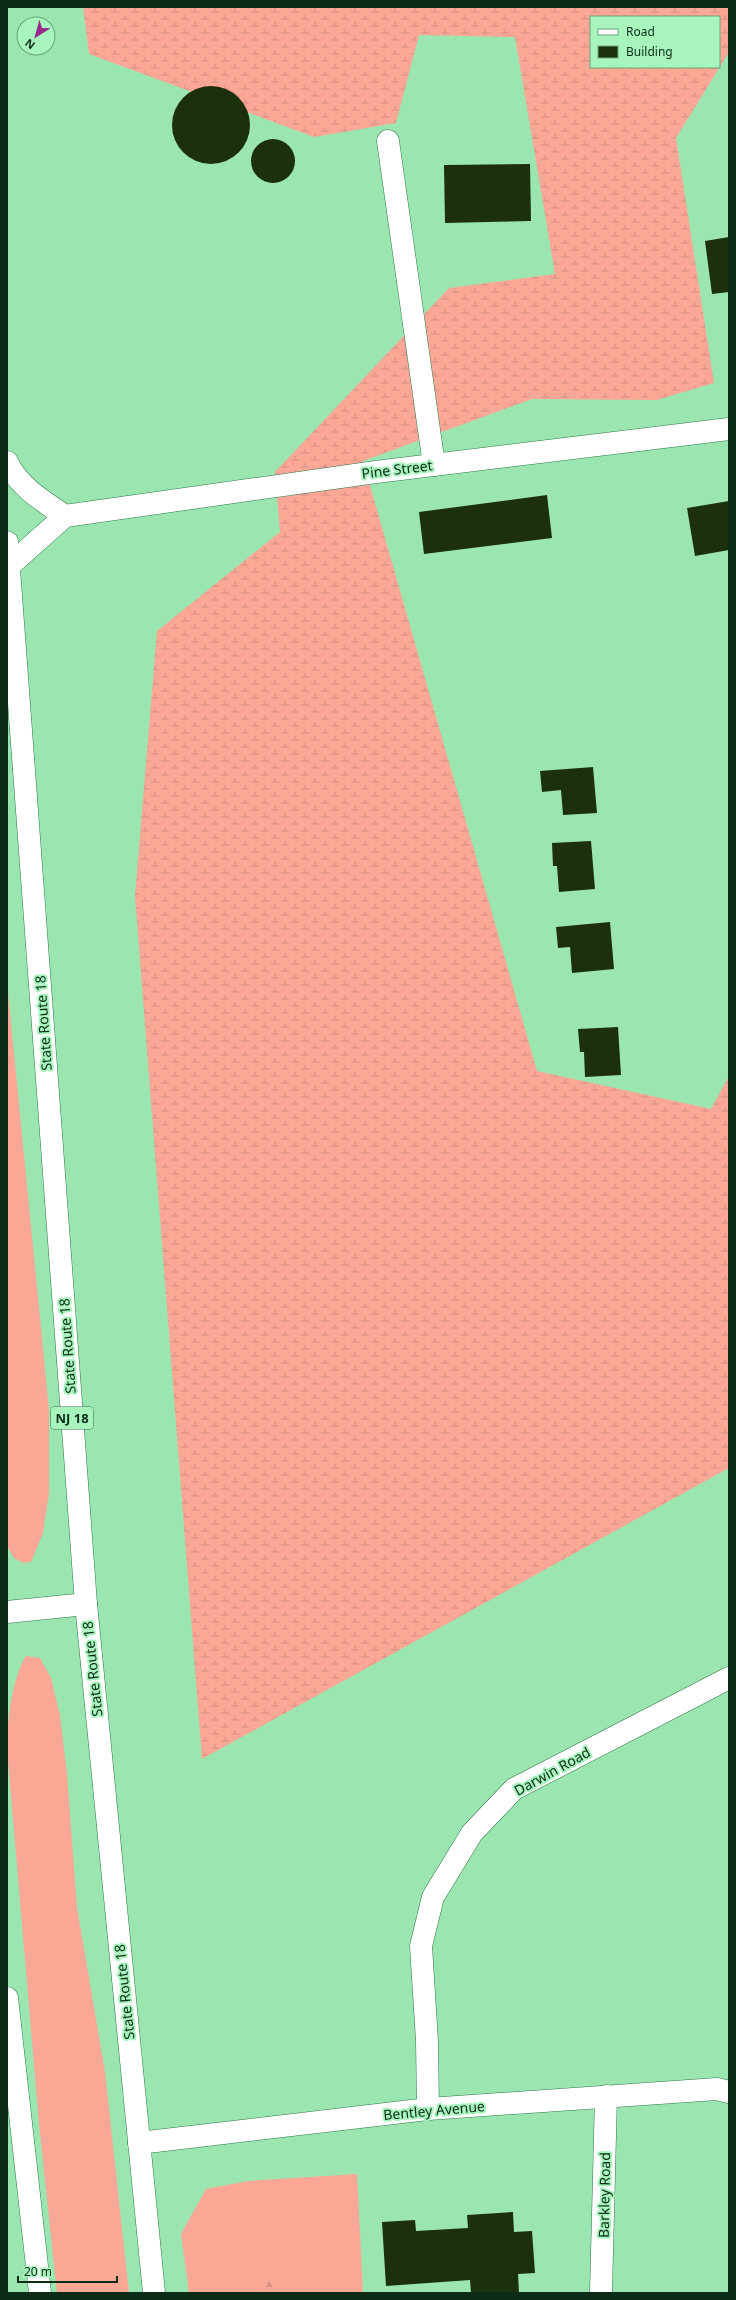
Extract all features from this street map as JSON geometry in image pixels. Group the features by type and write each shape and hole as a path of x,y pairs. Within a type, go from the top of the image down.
{"main road":[{"path":"388,140 434,465"},
{"name":"Pine Street","path":"65,516 434,465 729,429"},
{"path":"7,462 12,472 31,493 65,516 10,566"},
{"name":"State Route 18","path":"7,542 10,566 86,1604 154,2293"},
{"path":"7,1612 86,1604"},
{"name":"Darwin Road","path":"428,2109 427,2041 421,1946 433,1896 472,1834 514,1789 729,1678"},
{"path":"7,1998 40,2293"},
{"name":"Bentley Avenue","path":"140,2143 428,2109 717,2089 729,2092"},
{"name":"Barkley Road","path":"601,2293 606,2096"}],"green space":[{"path":"83,7 729,7 729,52 720,67 720,16 590,16 590,68 719,68 676,138 714,383 657,400 532,399 363,461 537,1071 711,1109 729,1076 729,1468 202,1759 135,896 157,631 280,532 275,472 449,288 555,274 515,37 419,35 396,123 314,137 89,54"},
{"path":"7,982 49,1410 49,1493 43,1533 31,1562 23,1563 14,1558 7,1546"},
{"path":"26,1656 40,1658 51,1678 60,1716 67,1774 77,1908 105,2072 129,2293 57,2293 39,2124 7,1749 11,1701 17,1676"},
{"path":"357,2174 363,2293 189,2293 181,2234 206,2189 248,2181"},
{"path":"263,2276 282,2293 247,2293"}],"building":[{"path":"211,86 226,89 233,93 243,103 247,110 250,125 247,140 243,147 233,157 226,161 211,164 196,161 189,157 179,147 175,140 172,125 175,110 179,103 189,93 196,89"},
{"path":"273,139 285,143 291,149 295,161 291,173 285,179 273,183 261,179 255,173 251,161 255,149 261,143"},
{"path":"530,164 531,221 445,223 444,165"},
{"path":"729,237 729,292 712,294 705,241"},
{"path":"547,495 552,538 424,554 419,512"},
{"path":"729,501 729,550 695,556 687,508"},
{"path":"593,767 597,813 563,815 561,790 542,792 540,771"},
{"path":"591,841 595,889 559,892 557,866 553,866 552,843"},
{"path":"610,922 614,969 572,973 570,947 558,948 556,927"},
{"path":"618,1027 621,1075 585,1077 584,1052 580,1052 578,1029"},
{"path":"513,2212 514,2232 532,2231 535,2273 518,2274 519,2293 471,2293 470,2280 386,2286 382,2222 415,2220 416,2231 468,2228 467,2215"}]}
